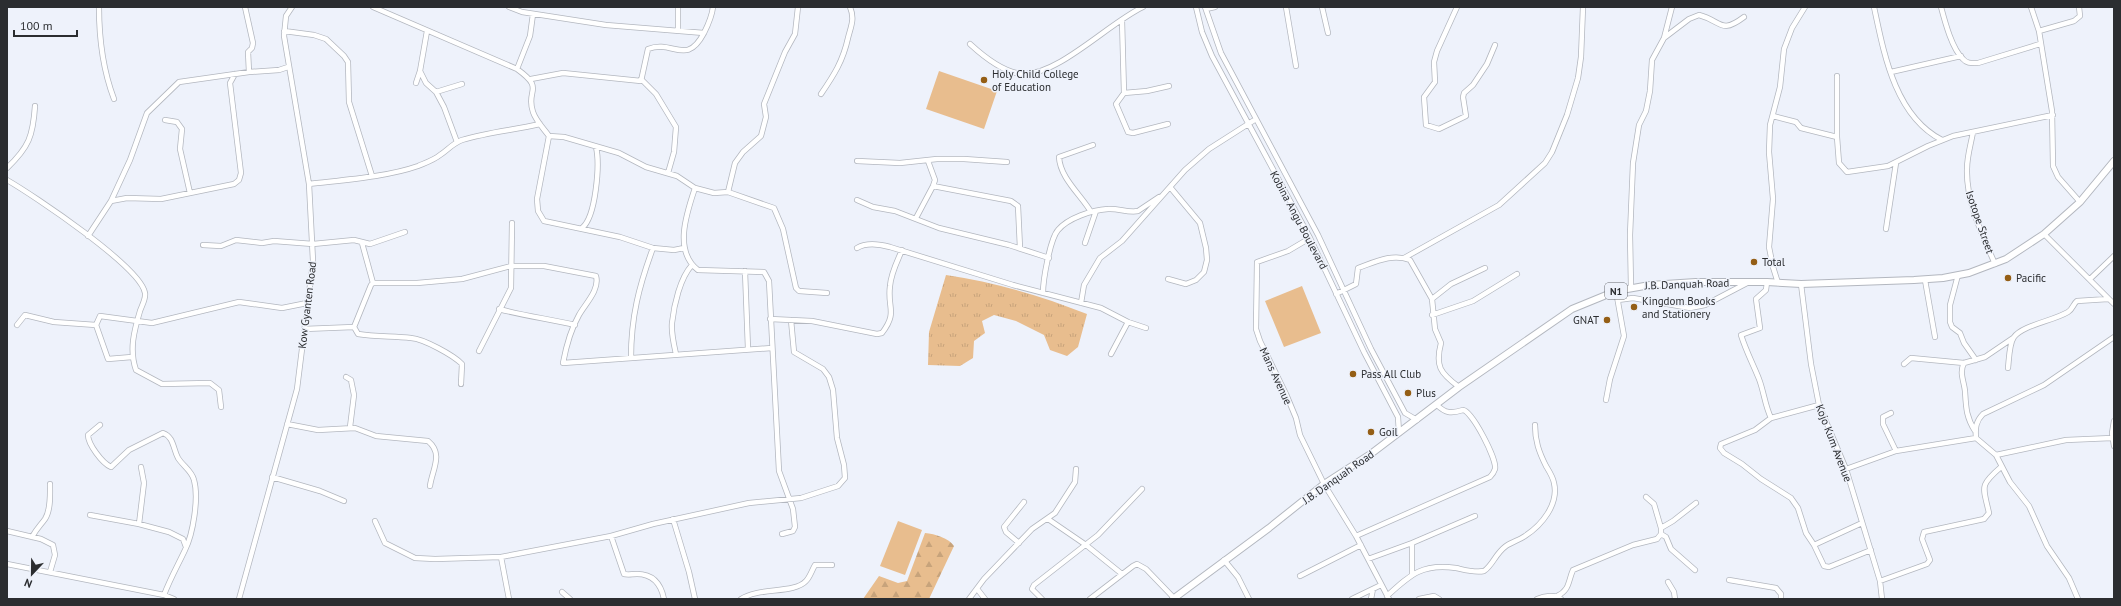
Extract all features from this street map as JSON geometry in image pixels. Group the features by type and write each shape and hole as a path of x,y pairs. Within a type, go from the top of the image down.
{"highway":[{"name":"J.B. Danquah Road","path":"1174,598 1269,528 1324,484 1399,433 1459,387 1572,309 1616,291 1631,287 1696,282 1767,282 1801,284 1925,280 1958,275 1995,264 2006,259 2044,234 2080,202 2114,161"}],"street":[{"path":"99,7 102,47 108,83 114,99"},
{"path":"244,7 252,43 252,48 248,52 249,72"},
{"name":"Kow Gyanten Road","path":"239,599 296,389 313,261 309,184 301,127 288,67 284,31 286,16 292,7"},
{"path":"373,7 517,69 531,79 533,88 533,113 549,136 538,199 538,211 541,218 548,223 582,228 626,238 653,248 674,250 684,248"},
{"path":"509,7 533,14 606,25 678,30 704,34"},
{"path":"678,7 678,30"},
{"path":"641,79 648,49 655,46 688,51 693,49 704,34 713,7"},
{"path":"728,192 735,163 743,152 761,136 766,118 764,104 785,52 795,34 798,7"},
{"path":"821,94 832,78 846,50 853,26 850,7"},
{"path":"970,44 982,55 1000,66 1022,74 1038,71 1060,62 1143,7"},
{"name":"Kobina Angu Boulevard","path":"1196,7 1202,32 1212,56 1310,238 1364,352 1398,417 1399,433"},
{"path":"1205,8 1215,7"},
{"path":"1286,7 1296,66"},
{"path":"1322,7 1328,33"},
{"path":"1457,7 1437,51 1434,62 1436,82 1424,97 1426,125 1439,129 1466,116 1463,97 1464,93 1473,85 1487,64 1495,45"},
{"path":"1336,294 1356,284 1358,268 1390,258 1404,258 1441,236 1473,221 1499,205 1546,163 1567,115 1578,78 1581,58 1583,7"},
{"path":"1631,287 1630,235 1633,163 1639,126 1646,111 1650,91 1652,60 1664,38 1672,7"},
{"path":"1778,283 1769,247 1773,200 1769,152 1770,125 1782,82 1784,49 1792,28 1805,7"},
{"path":"1874,7 1896,90 1916,120 1930,134 1942,140"},
{"path":"1941,7 1948,30 1961,56 1969,63 1978,63 2040,44"},
{"path":"2031,7 2039,31 2053,115 2053,166 2055,172 2080,202"},
{"path":"2039,31 2074,21 2080,16 2079,7"},
{"name":"Kobina Angu Boulevard","path":"1205,8 1221,53 1318,235 1371,349 1405,413"},
{"path":"517,69 530,36 533,14"},
{"path":"1664,38 1689,19 1699,15 1725,27 1733,26 1744,17"},
{"path":"1122,20 1124,93 1116,104 1128,132 1133,133 1168,124"},
{"path":"284,31 314,35 326,39 344,56 348,62 349,102 372,176"},
{"path":"416,83 420,71 427,31"},
{"path":"1891,72 1961,56"},
{"path":"88,236 111,201 130,160 147,113 178,82 288,67"},
{"path":"420,71 426,83 436,92 444,107 457,142"},
{"path":"531,79 536,76 547,77 563,73 639,81 641,79"},
{"path":"111,201 127,198 161,199 234,184 241,177 230,83 234,74"},
{"path":"1837,76 1837,137 1839,162 1847,172 1888,166 1942,140 2053,115"},
{"path":"641,79 656,94 676,127 674,152 668,172"},
{"path":"436,92 462,84"},
{"path":"1124,93 1147,91 1169,86"},
{"path":"7,168 23,153 29,140 34,121 35,106"},
{"path":"1773,116 1796,122 1801,128 1837,137"},
{"path":"1081,303 1084,284 1096,264 1122,241 1162,195 1209,149 1256,119"},
{"path":"165,120 177,122 182,129 180,149 190,193"},
{"path":"309,184 372,176 417,166 439,156 457,142 490,132 520,129 540,124"},
{"name":"Isotope Street","path":"1973,132 1967,169 1968,189 1978,224 1995,264"},
{"path":"549,136 564,137 596,148 619,153 652,169 668,172 688,182 695,188 714,193 728,192 774,208 783,229 796,288 799,291 827,293"},
{"path":"1093,145 1059,157 1067,180 1093,211"},
{"path":"582,228 587,223 593,209 599,160 596,148"},
{"path":"856,161 900,163 937,159 964,159 1007,162"},
{"path":"916,218 933,186 934,180 928,161"},
{"path":"1886,229 1896,163"},
{"path":"7,180 43,202 88,236 134,273 143,285 145,295 137,322 132,357 136,370 162,384 210,383 220,390 221,407"},
{"path":"933,186 1011,201 1018,206 1020,248"},
{"path":"1168,279 1180,284 1191,282 1204,272 1207,260 1200,223 1170,187"},
{"path":"695,188 686,218 684,248 692,265 698,270 745,270 764,272 769,282 780,471 793,509 795,527 793,531 782,534"},
{"path":"1043,293 1049,258 1057,231 1066,223 1093,211 1116,208 1138,211 1162,195"},
{"path":"857,200 873,207 896,211 939,228 1020,248 1049,258"},
{"path":"1085,243 1093,211"},
{"path":"479,351 511,288 512,223"},
{"path":"203,245 221,246 236,240 313,244 354,240 362,243 377,243 405,232"},
{"path":"2044,234 2114,304"},
{"name":"Mans Avenue","path":"1310,238 1288,251 1256,262 1256,329 1264,352 1277,376 1296,418 1300,435 1324,484 1356,536 1388,597"},
{"path":"354,327 366,295 373,283 362,243"},
{"path":"857,248 870,244 902,250 1012,285 1101,308 1128,322 1146,328"},
{"path":"631,358 631,328 643,277 653,248"},
{"path":"770,319 812,321 877,334 882,333 891,319 890,283 893,271 902,250"},
{"path":"2090,279 2114,256"},
{"path":"1404,258 1413,264 1432,299 1432,316 1435,329 1441,343 1438,356 1441,370 1459,387"},
{"path":"676,354 672,324 679,294 687,270 692,265"},
{"path":"373,283 462,279 511,266 544,266 596,276 597,281 595,289 579,315 568,340 563,363 772,348"},
{"path":"1432,299 1451,284 1484,268"},
{"path":"745,270 748,349"},
{"path":"1432,316 1473,301 1517,274"},
{"path":"1958,275 1950,305 1950,322 1952,327 1960,333 1964,344 1976,360"},
{"path":"1925,280 1935,337"},
{"path":"1618,300 1633,298 1690,308 1697,307 1748,282"},
{"path":"1767,282 1766,290 1756,299 1760,328 1741,335 1747,356 1759,380 1771,418"},
{"name":"Kojo Kum Avenue","path":"1801,284 1811,364 1818,405 1846,469 1880,581 1882,599"},
{"path":"1606,400 1610,379 1624,336 1616,291"},
{"path":"1904,364 1911,358 1964,363 1976,360 1985,357 2033,326 2045,323 2070,311 2077,301 2108,299"},
{"path":"132,357 108,359 96,325 100,316 152,323 239,302 282,308 307,303"},
{"path":"499,309 527,317 544,318 575,325"},
{"path":"17,324 25,315 54,322 96,325"},
{"path":"375,521 385,543 415,558 435,560 501,557 611,536 749,503 790,500 838,486 844,478 844,465 836,431 833,390 829,377 823,369 794,352 791,320"},
{"path":"1111,354 1128,322"},
{"path":"304,329 354,327"},
{"path":"354,327 358,334 412,338 456,358 462,364 461,384"},
{"path":"2078,599 2072,583 2047,546 2029,506 2001,467 1996,455 1976,438 1975,431 1978,418 1983,414 2044,385 2114,337"},
{"path":"2008,368 2013,338"},
{"path":"1964,363 1961,371 1965,390 1965,409 1969,422 1975,431"},
{"path":"346,377 351,380 354,394 350,427"},
{"path":"1356,536 1490,477 1493,473 1495,465 1490,450 1470,413 1463,410 1448,413 1444,412 1437,405"},
{"path":"1818,405 1771,418 1755,430 1721,444 1720,448 1724,453 1791,498 1798,508 1806,532 1824,566 1829,567 1871,550"},
{"path":"1398,417 1405,413 1417,420"},
{"path":"1891,413 1883,417 1883,424 1896,451"},
{"path":"2114,421 2112,438 2114,446"},
{"path":"287,424 318,430 350,427 376,436 428,441 434,448 437,459 430,486"},
{"path":"100,425 88,435 88,440 106,464 111,466 139,443 163,433 170,437 178,458 191,472 194,481 195,506 186,547 169,580 164,595"},
{"path":"1388,597 1412,574 1425,569 1450,567 1479,573 1484,571 1495,556 1503,549 1524,537 1541,522 1552,504 1555,492 1554,482 1538,450 1535,440 1535,425"},
{"path":"1846,469 1896,451 1976,438"},
{"path":"1996,455 2066,440 2112,438"},
{"path":"140,524 144,483 141,467"},
{"path":"1880,581 1927,564 1930,560 1922,539 1924,532 1984,519 1988,516 1989,513 1983,488 1984,483 2001,467"},
{"path":"969,599 978,590 984,580 1032,529 1048,519 1070,492 1075,482 1076,469"},
{"path":"272,477 320,491 344,501"},
{"path":"32,537 37,526 46,518 50,499 50,484"},
{"path":"1042,599 1032,589 1034,585 1086,545 1110,523 1142,489"},
{"path":"1537,599 1559,598 1569,587 1570,577 1574,570 1633,545 1657,539 1661,534 1661,528 1654,504 1646,497"},
{"path":"1019,544 1006,532 1004,527 1024,502"},
{"path":"1661,528 1696,503"},
{"path":"90,515 140,524 180,536 186,547"},
{"path":"1368,559 1412,543 1475,516"},
{"path":"1048,519 1086,545 1122,574"},
{"path":"673,520 689,572 695,599"},
{"path":"1814,545 1862,524"},
{"path":"7,531 32,537 53,545 55,554 50,572"},
{"path":"1661,534 1666,537 1671,549 1695,570"},
{"path":"611,536 624,574 650,576 661,588 664,599"},
{"path":"1412,543 1412,574"},
{"path":"1300,576 1361,545"},
{"path":"501,557 509,599"},
{"path":"1224,560 1238,577 1249,599"},
{"path":"7,564 164,595 174,599"},
{"path":"741,599 753,592 792,588 805,582 815,565 832,565"},
{"path":"1090,599 1133,566 1141,565 1174,598"},
{"path":"1729,580 1776,588 1781,594 1781,599"},
{"path":"1668,582 1674,592 1675,599"},
{"path":"1352,599 1381,585"},
{"path":"1371,599 1373,589"},
{"path":"978,590 985,599"},
{"path":"562,592 570,599"},
{"path":"1419,599 1434,596 1439,599"}],"green space":[{"path":"939,71 997,91 984,129 926,109"},
{"path":"946,275 1018,290 1087,314 1078,347 1067,356 1050,350 1044,335 1016,321 994,315 982,321 985,333 974,341 973,358 960,366 928,365 929,332"},
{"path":"1302,286 1321,333 1284,347 1265,301"},
{"path":"898,521 922,530 905,575 880,566"},
{"path":"925,533 941,537 952,543 954,546 929,599 863,599 879,576 898,583 907,581"}],"place":[{"name":"Holy Child College of Education","path":"984,80"},
{"name":"Total","path":"1754,262"},
{"name":"Pacific","path":"2008,278"},
{"name":"Kingdom Books and Stationery","path":"1634,307"},
{"name":"GNAT","path":"1607,320"},
{"name":"Pass All Club","path":"1353,374"},
{"name":"Plus","path":"1408,393"},
{"name":"Goil","path":"1371,432"}]}
